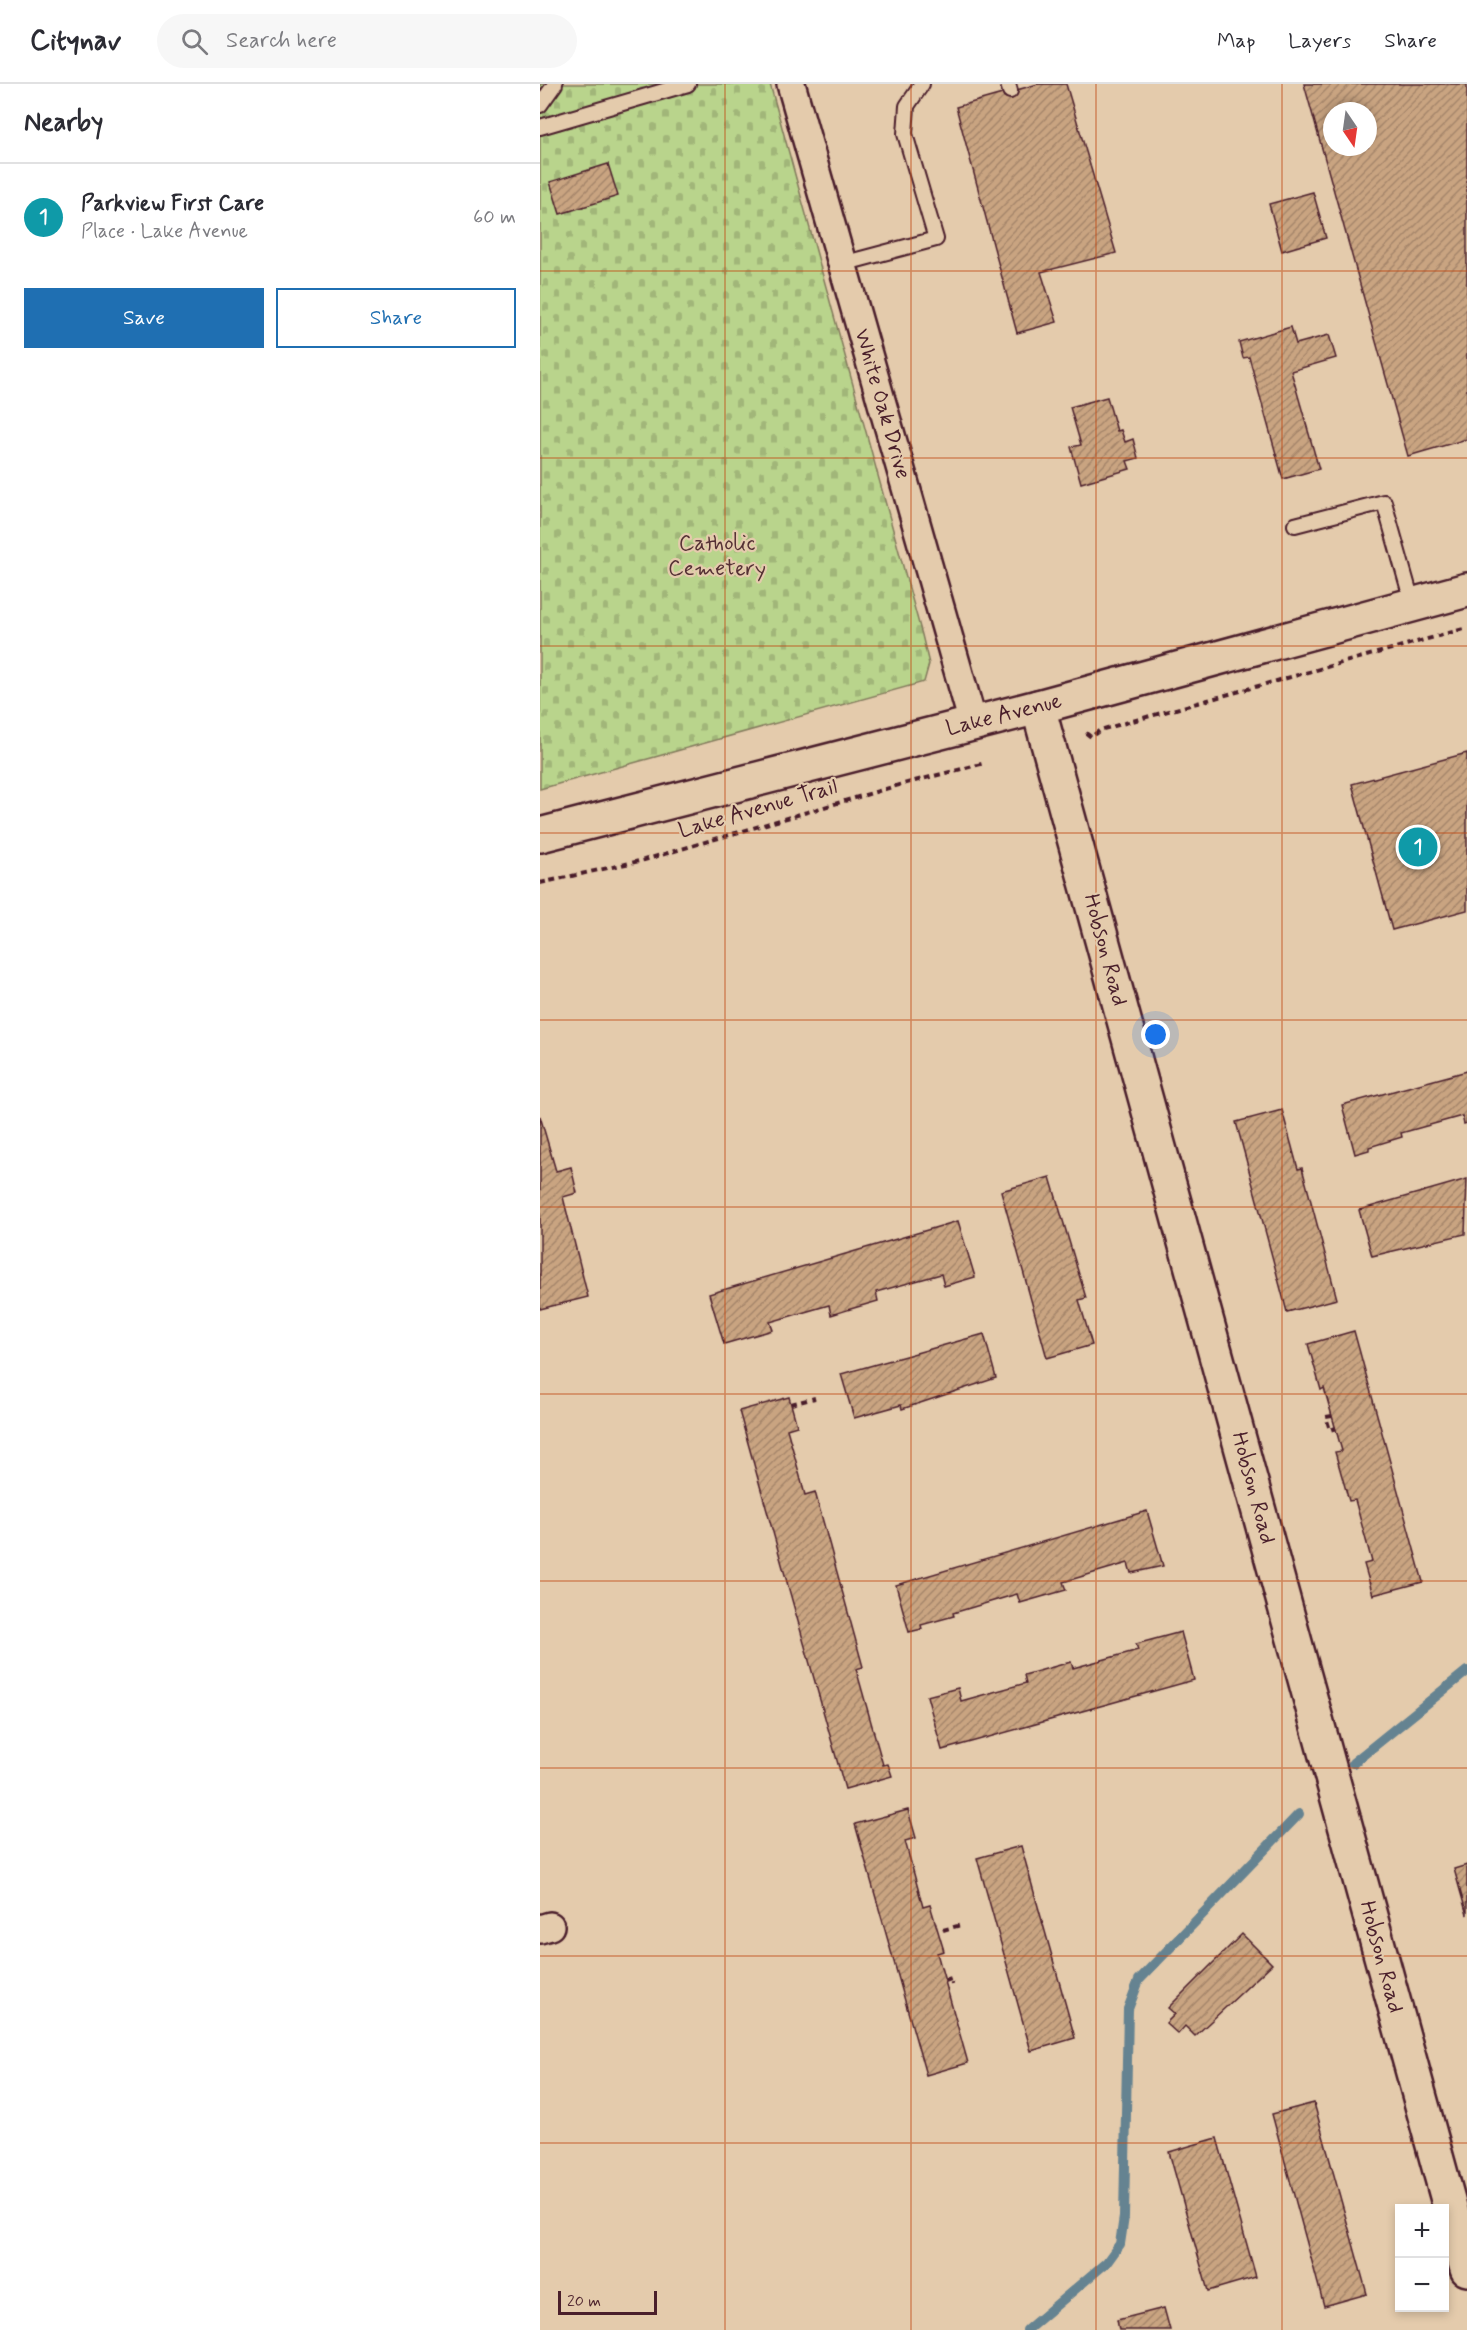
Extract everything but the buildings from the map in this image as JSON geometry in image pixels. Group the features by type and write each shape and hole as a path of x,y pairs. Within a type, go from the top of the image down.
{"street":[{"name":"White Oak Drive","path":"791,84 973,723"},
{"name":"Lake Avenue","path":"540,835 1038,707 1467,590"},
{"name":"Hobson Road","path":"1038,707 1467,2269"}],"lane":[{"path":"540,105 555,84"},
{"path":"540,127 688,84"},
{"path":"842,264 936,239 905,134 907,106 922,84"},
{"path":"1295,525 1384,502 1413,605"}],"path":[{"path":"1086,733 1091,737 1100,730 1467,628"},
{"name":"Lake Avenue Trail","path":"540,884 644,860 899,785 985,763"},
{"path":"791,1404 815,1398"},
{"path":"1332,1416 1326,1418 1330,1430 1336,1428"},
{"path":"943,1930 961,1925"},
{"path":"945,1981 951,1979 952,1985"}],"green space":[{"name":"Catholic Cemetery","path":"540,84 770,84 922,635 929,664 924,682 540,789"}],"waterway":[{"path":"1353,1763 1467,1671"},
{"path":"1027,2330 1107,2262 1120,2244 1124,2217 1128,2009 1139,1980 1299,1814"}],"place":[{"name":"Parkview First Care","path":"1418,847"}]}
